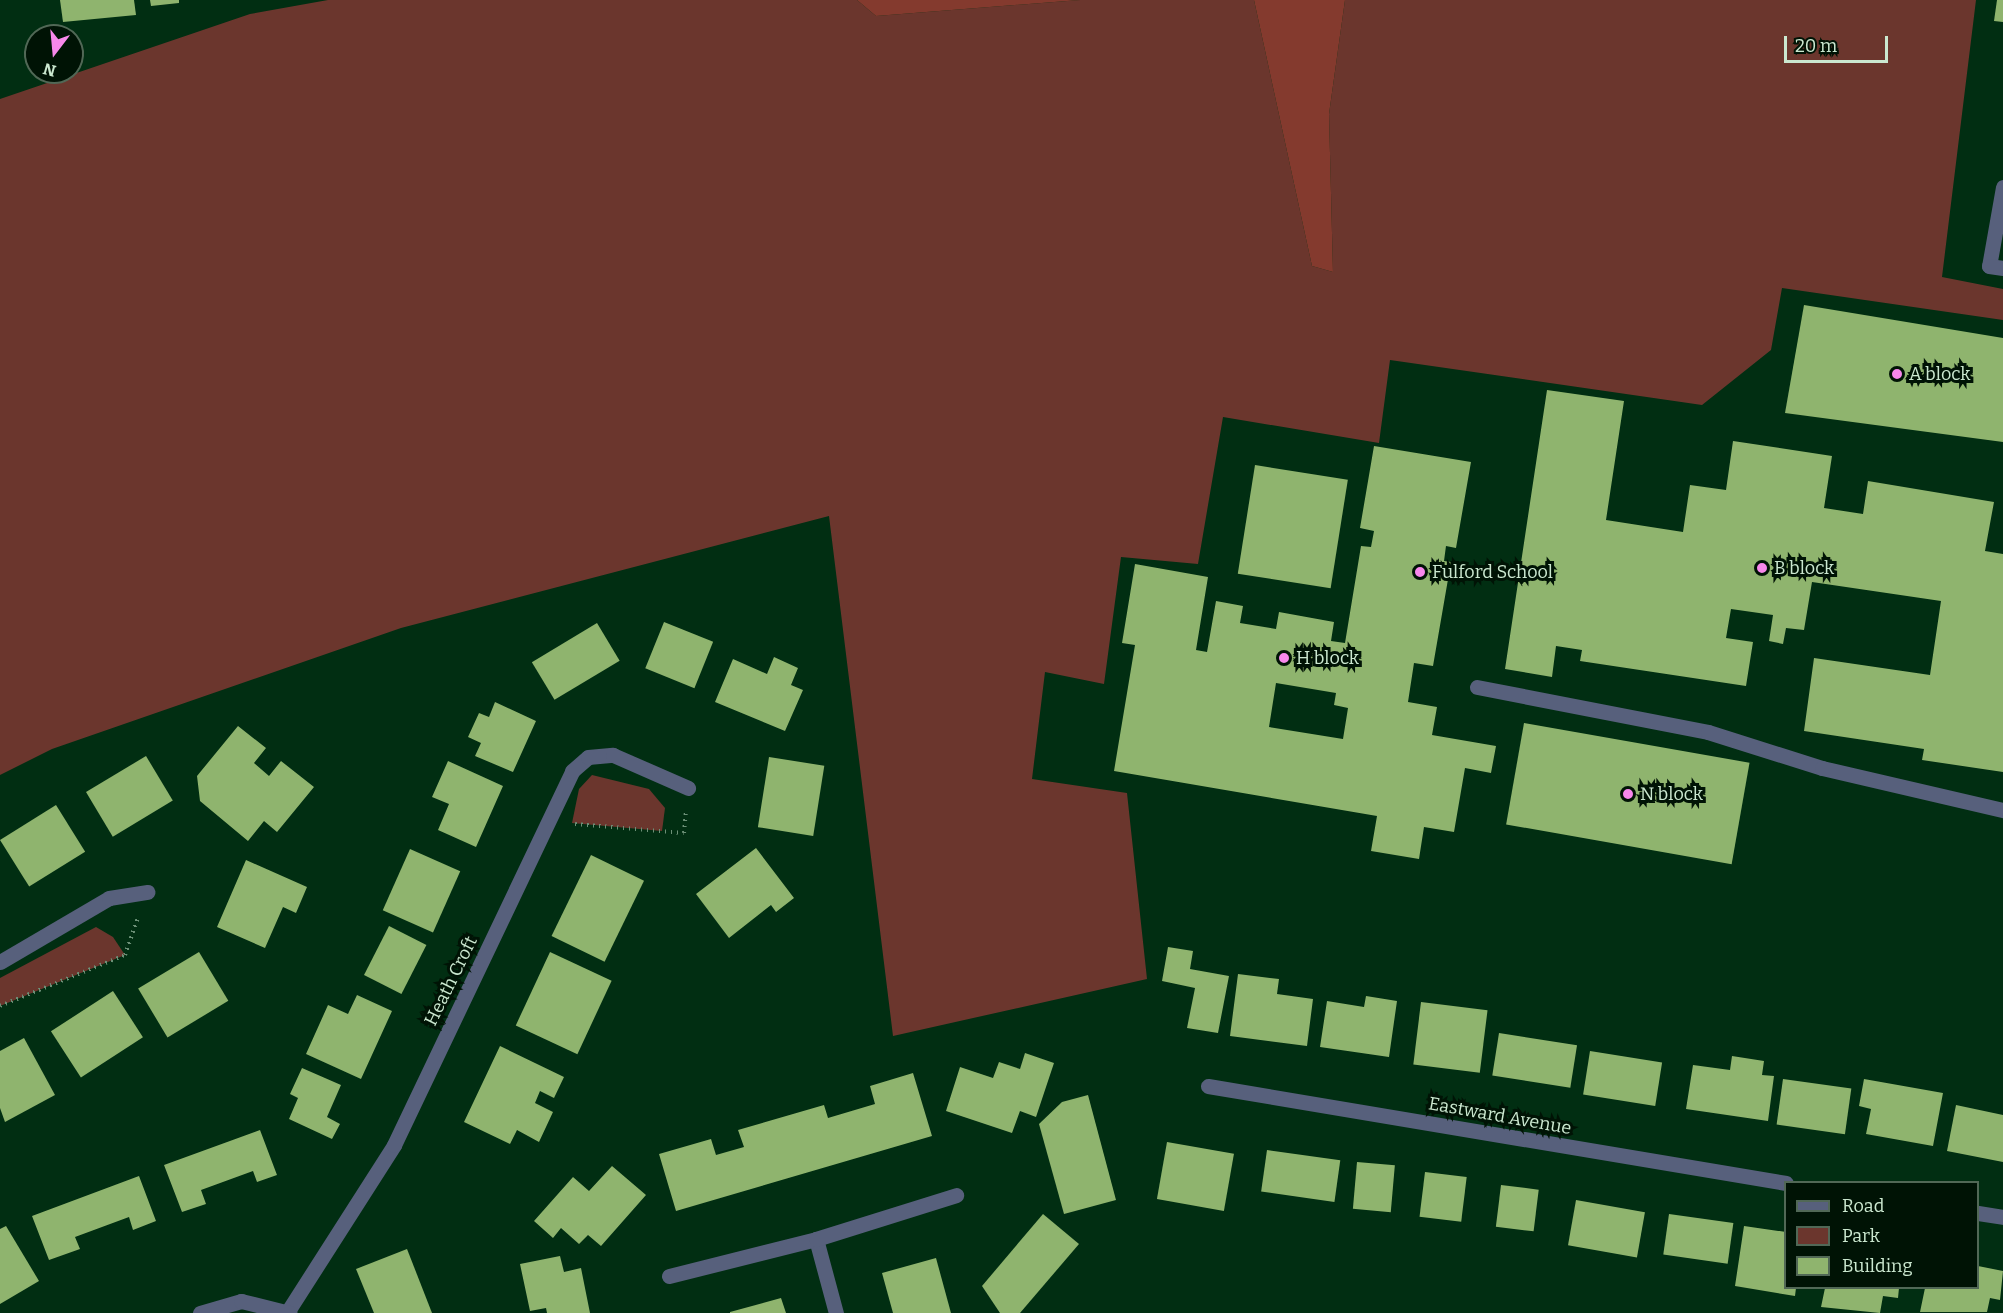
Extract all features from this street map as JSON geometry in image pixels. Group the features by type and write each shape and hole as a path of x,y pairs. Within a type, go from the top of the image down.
{"street":[{"path":"2003,187 1989,266 2003,268"},
{"path":"1477,687 1708,732 1822,768 2003,810"},
{"name":"Heath Croft","path":"289,1312 394,1144 572,771 588,757 613,755 688,788"},
{"path":"0,962 110,898 148,892"},
{"name":"Eastward Avenue","path":"1208,1086 1784,1183"},
{"path":"669,1276 816,1239 956,1195"},
{"path":"1979,1213 2003,1217"},
{"path":"816,1239 836,1313"},
{"path":"200,1313 241,1301 289,1312"}],"path":[{"path":"548,821 684,833 688,788"},
{"path":"0,1006 125,955 148,892"}],"green space":[{"name":"Fulford School","path":"328,0 857,0 876,16 1080,0 1254,0 1312,266 1333,272 1329,114 1345,0 1976,0 1942,277 2003,289 2003,320 1782,288 1771,350 1702,405 1390,360 1379,443 1223,417 1198,564 1121,557 1104,684 1045,672 1032,779 1127,793 1147,979 893,1036 829,516 401,628 52,749 0,775 0,99 44,84 84,84 84,70 250,14"},
{"path":"592,775 649,789 665,808 662,831 572,823 579,789"},
{"path":"96,927 113,937 125,955 0,1006 0,978"}],"shaded area":[{"path":"857,0 1080,0 876,16"},
{"path":"1254,0 1345,0 1329,114 1333,272 1312,266"}],"building":[{"path":"60,0 134,0 136,15 63,22"},
{"path":"150,0 179,0 179,3 151,6"},
{"path":"1997,0 2003,0 2003,22 1994,21"},
{"name":"A block","path":"1804,305 2003,338 2003,442 1785,413"},
{"name":"B block","path":"1547,390 1624,401 1606,520 1683,532 1690,485 1726,490 1733,441 1832,456 1824,508 1863,514 1868,481 1994,502 1985,551 2003,554 2003,772 1922,760 1924,749 1804,731 1814,658 1930,675 1941,601 1812,582 1804,630 1786,628 1783,644 1769,641 1773,615 1731,609 1726,638 1753,642 1746,686 1580,661 1582,650 1556,646 1552,677 1505,669"},
{"name":"H block","path":"1374,446 1471,462 1456,548 1446,546 1444,561 1451,562 1433,666 1414,663 1408,702 1437,707 1432,735 1496,746 1491,773 1465,768 1454,832 1424,827 1419,859 1371,851 1377,816 1114,771 1135,645 1122,643 1135,564 1208,577 1196,650 1207,652 1216,601 1243,606 1240,623 1276,629 1279,612 1334,622 1331,641 1345,643 1361,546 1371,547 1374,531 1360,528","holes":["1276,683 1336,693 1334,705 1348,708 1343,739 1269,727"]},
{"path":"1255,465 1348,480 1331,588 1238,574"},
{"path":"664,622 713,642 694,688 645,668"},
{"path":"597,623 620,661 555,700 532,662"},
{"path":"774,657 798,668 791,685 803,690 785,731 715,702 733,659 767,674"},
{"path":"495,702 536,721 513,772 475,756 481,743 468,737 479,713 489,717"},
{"name":"N block","path":"1524,723 1750,763 1732,864 1506,824"},
{"path":"238,726 266,748 254,763 269,776 281,761 314,787 277,832 264,821 248,841 200,801 197,776"},
{"path":"146,756 173,801 113,837 86,792"},
{"path":"769,757 824,766 813,836 758,827"},
{"path":"448,761 503,786 476,847 438,830 449,804 432,797"},
{"path":"56,805 85,852 29,887 0,840"},
{"path":"756,848 794,898 776,912 771,905 729,938 696,894"},
{"path":"410,849 460,871 433,933 383,910"},
{"path":"591,855 644,881 605,962 552,936"},
{"path":"246,860 307,887 296,913 283,907 265,948 217,927"},
{"path":"389,926 426,945 401,994 364,975"},
{"path":"1168,947 1193,951 1190,969 1229,976 1218,1033 1187,1028 1195,988 1162,981"},
{"path":"199,952 228,1001 167,1037 138,989"},
{"path":"550,952 612,981 577,1054 516,1025"},
{"path":"1238,974 1279,979 1277,994 1313,999 1307,1046 1230,1036"},
{"path":"113,991 143,1037 81,1077 51,1031"},
{"path":"357,995 392,1011 361,1079 306,1054 328,1005 348,1014"},
{"path":"1366,996 1397,1001 1389,1057 1320,1047 1327,1001 1364,1007"},
{"path":"1421,1002 1488,1010 1480,1073 1413,1065"},
{"path":"1499,1033 1577,1045 1570,1088 1492,1075"},
{"path":"24,1038 55,1095 5,1122 0,1108 0,1051"},
{"path":"500,1046 564,1077 554,1098 540,1091 535,1103 553,1112 539,1142 517,1130 510,1144 464,1122"},
{"path":"1590,1051 1662,1062 1655,1106 1583,1094"},
{"path":"1025,1053 1054,1063 1036,1117 1020,1111 1012,1133 946,1111 960,1067 993,1078 999,1062 1020,1069"},
{"path":"1732,1056 1764,1061 1762,1075 1774,1076 1768,1121 1686,1109 1693,1065 1730,1070"},
{"path":"302,1068 341,1085 327,1117 340,1124 332,1139 289,1119 298,1098 290,1094"},
{"path":"913,1073 932,1136 676,1211 659,1154 711,1139 716,1155 744,1147 738,1130 824,1105 828,1118 875,1104 870,1086"},
{"path":"1783,1079 1851,1089 1845,1134 1777,1125"},
{"path":"1864,1079 1943,1093 1933,1146 1866,1134 1871,1109 1859,1106"},
{"path":"1088,1095 1116,1200 1064,1214 1039,1124 1062,1102"},
{"path":"1956,1105 2003,1115 2003,1162 1947,1151"},
{"path":"260,1130 277,1175 257,1182 253,1171 201,1190 206,1204 182,1212 164,1165"},
{"path":"1167,1142 1234,1154 1224,1211 1157,1199"},
{"path":"1267,1150 1340,1160 1334,1202 1261,1192"},
{"path":"1357,1162 1395,1165 1391,1212 1353,1209"},
{"path":"612,1166 646,1195 601,1246 588,1235 579,1244 561,1228 553,1238 534,1221 573,1177 589,1191"},
{"path":"1425,1172 1467,1177 1461,1222 1420,1217"},
{"path":"139,1176 156,1221 133,1230 129,1217 75,1237 80,1249 49,1260 32,1216"},
{"path":"1501,1185 1539,1190 1534,1231 1496,1227"},
{"path":"1576,1200 1645,1212 1637,1257 1568,1245"},
{"path":"1043,1214 1079,1244 1020,1313 1000,1313 982,1286"},
{"path":"1669,1214 1733,1223 1728,1264 1663,1255"},
{"path":"6,1226 39,1281 0,1304 0,1229"},
{"path":"1744,1226 1784,1232 1784,1289 1796,1289 1795,1296 1735,1286"},
{"path":"407,1249 432,1313 374,1313 356,1269"},
{"path":"560,1256 564,1272 581,1268 590,1313 547,1313 546,1308 530,1311 520,1264"},
{"path":"936,1258 951,1313 893,1313 882,1273"},
{"path":"1979,1266 2003,1271 2000,1300 1990,1298 1987,1312 1920,1312 1925,1289 1979,1289"},
{"path":"1825,1289 1899,1289 1898,1298 1883,1296 1880,1313 1821,1307"},
{"path":"781,1298 786,1313 730,1313 730,1312"}],"place":[{"name":"A block","path":"1897,374"},
{"name":"B block","path":"1762,568"},
{"name":"Fulford School","path":"1420,572"},
{"name":"H block","path":"1284,658"},
{"name":"N block","path":"1628,794"}]}
